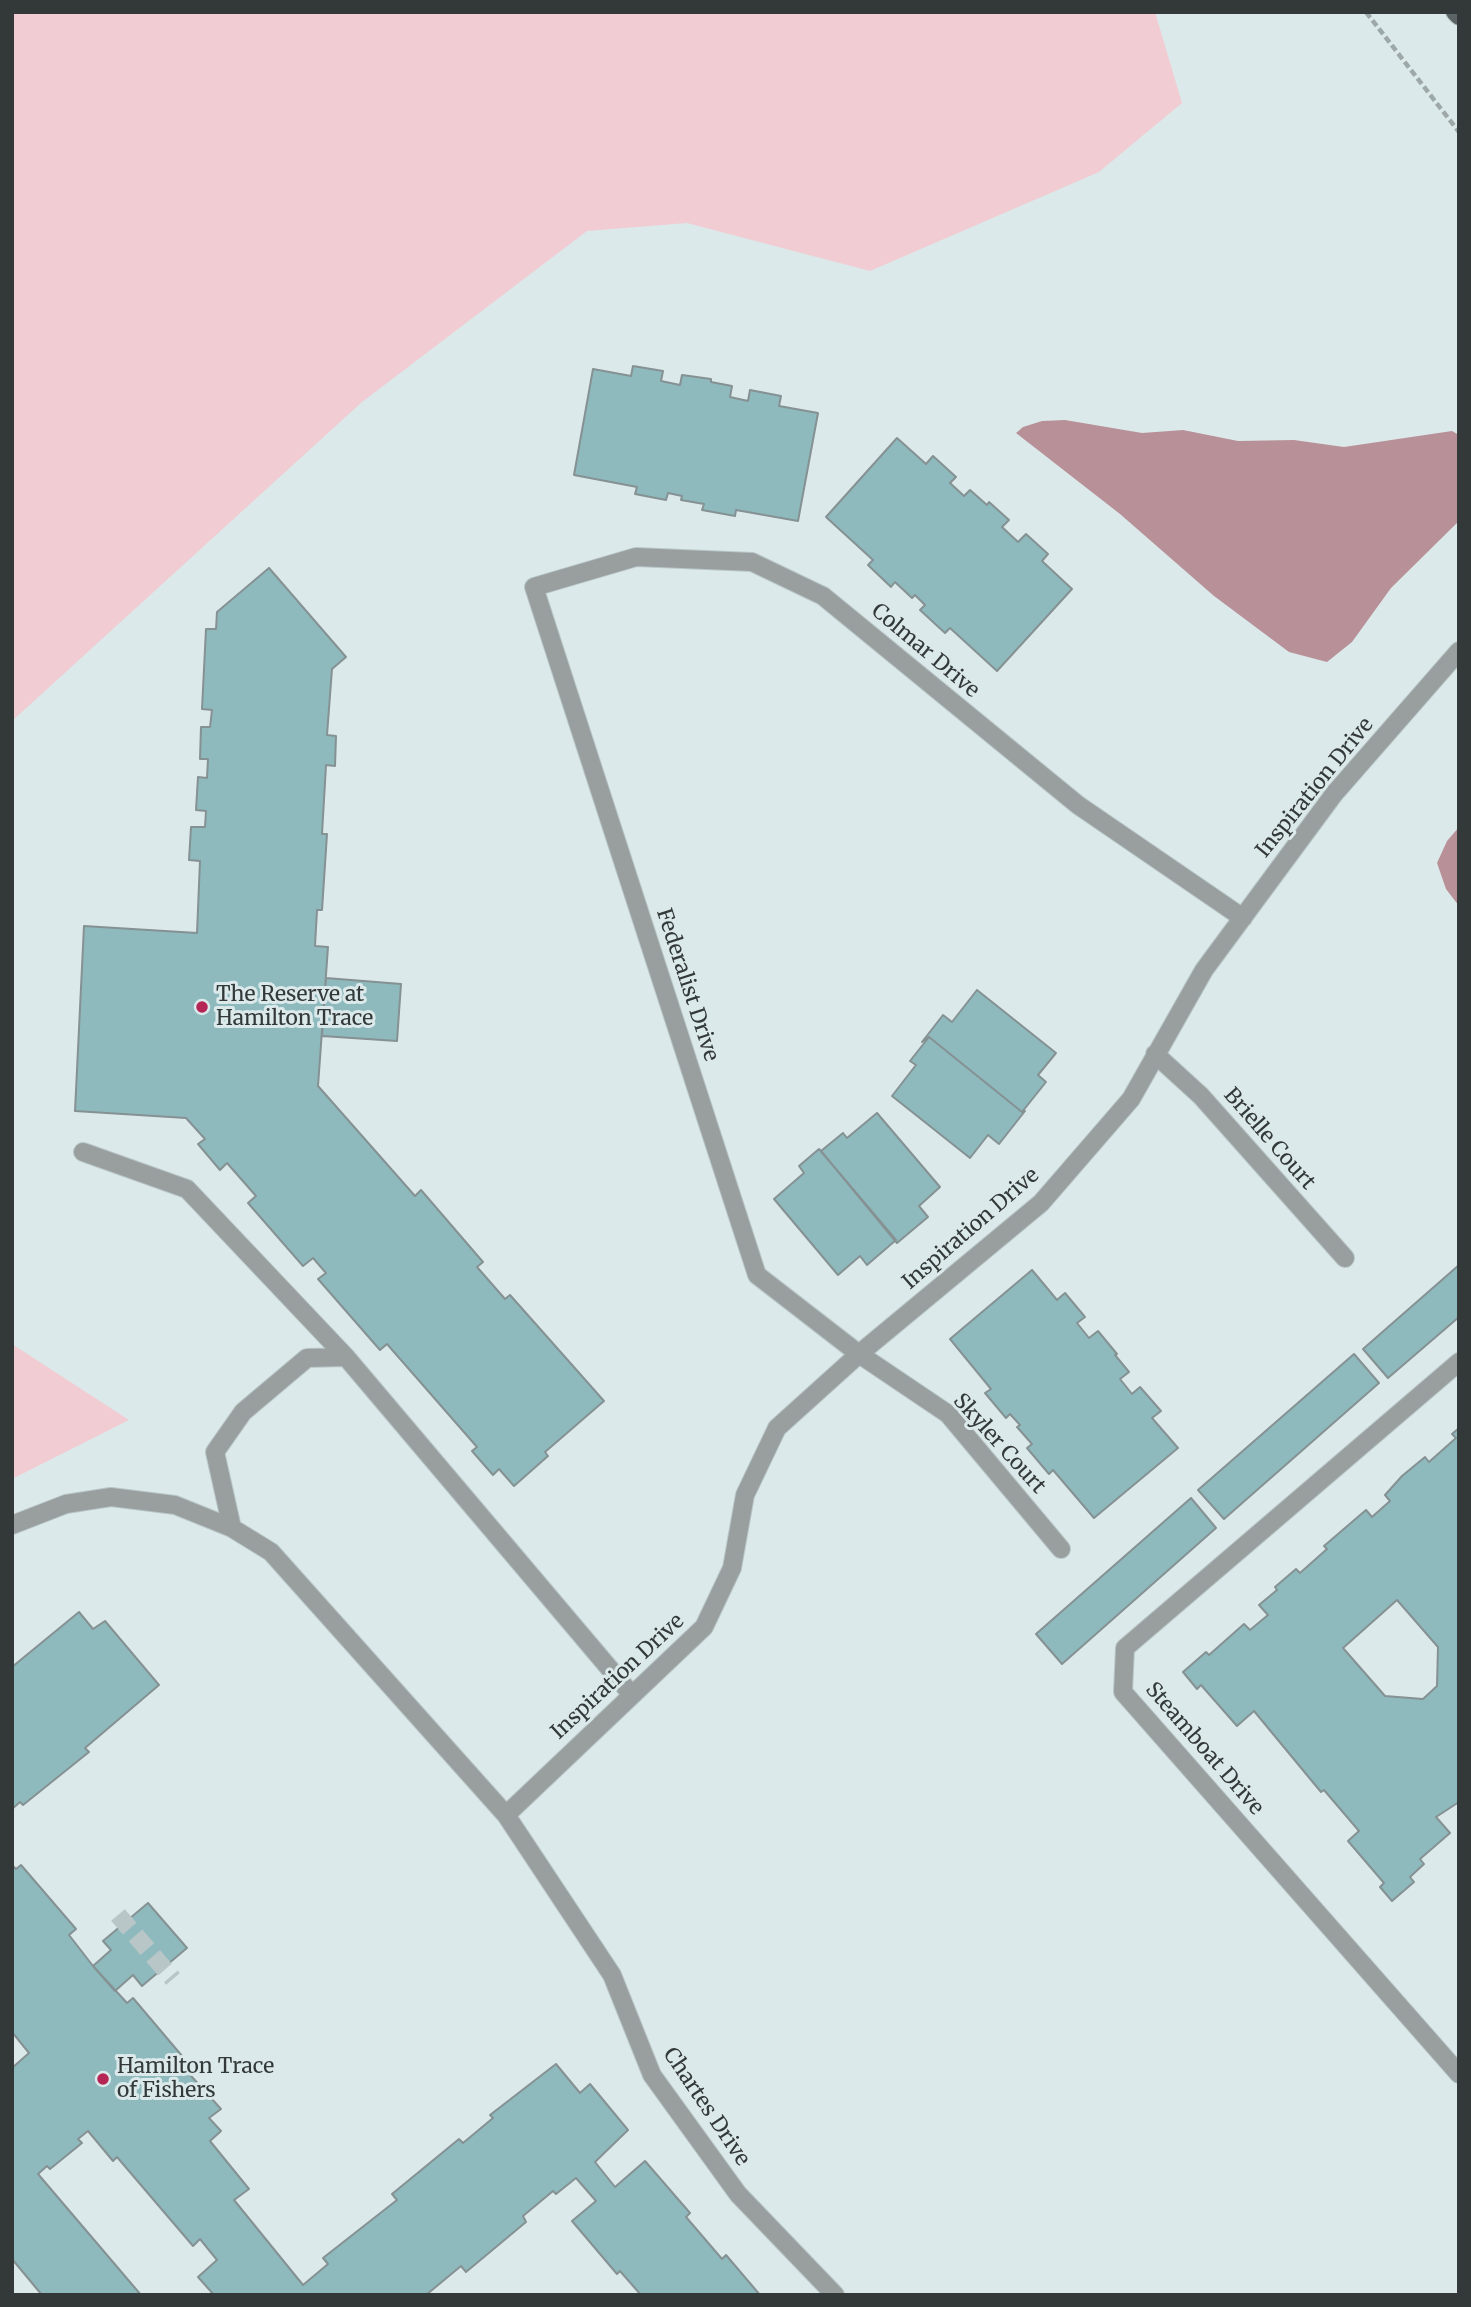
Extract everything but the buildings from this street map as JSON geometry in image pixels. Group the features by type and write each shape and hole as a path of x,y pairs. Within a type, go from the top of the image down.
{"main road":[{"path":"1455,12 1459,16"}],"street":[{"name":"Colmar Drive","path":"534,587 636,557 752,562 823,596 1078,805 1243,918"},
{"name":"Federalist Drive","path":"534,587 757,1275 859,1354"},
{"name":"Inspiration Drive","path":"506,1815 704,1627 732,1568 745,1495 777,1428 859,1354 1041,1203 1131,1099 1204,970 1334,794 1459,651"},
{"name":"Brielle Court","path":"1155,1054 1201,1096 1345,1258"},
{"path":"83,1152 187,1189 346,1357 632,1695"},
{"name":"Skyler Court","path":"859,1354 948,1414 1061,1549"},
{"path":"232,1528 215,1452 243,1412 307,1358 346,1357"},
{"name":"Steamboat Drive","path":"1459,1362 1125,1648 1123,1692 1459,2074"},
{"name":"Chartes Drive","path":"12,1525 66,1504 111,1497 175,1505 232,1528 271,1552 506,1815 612,1975 652,2075 738,2194 835,2295"}],"path":[{"path":"1366,12 1459,132"}],"shaded area":[{"path":"12,12 1155,12 1182,103 1099,172 870,271 687,223 587,231 362,402 12,721"},
{"path":"1065,420 1142,433 1183,430 1238,441 1294,440 1344,447 1452,431 1459,435 1459,521 1391,588 1352,642 1327,662 1289,652 1214,596 1120,514 1016,433 1023,427 1042,421"},
{"path":"1459,827 1459,906 1446,889 1437,863 1447,841"},
{"path":"12,1344 129,1420 12,1479"}],"tunnel":[{"path":"118,1915 173,1979"}],"place":[{"name":"The Reserve at Hamilton Trace","path":"202,1007"},
{"name":"Hamilton Trace of Fishers","path":"103,2079"}]}
